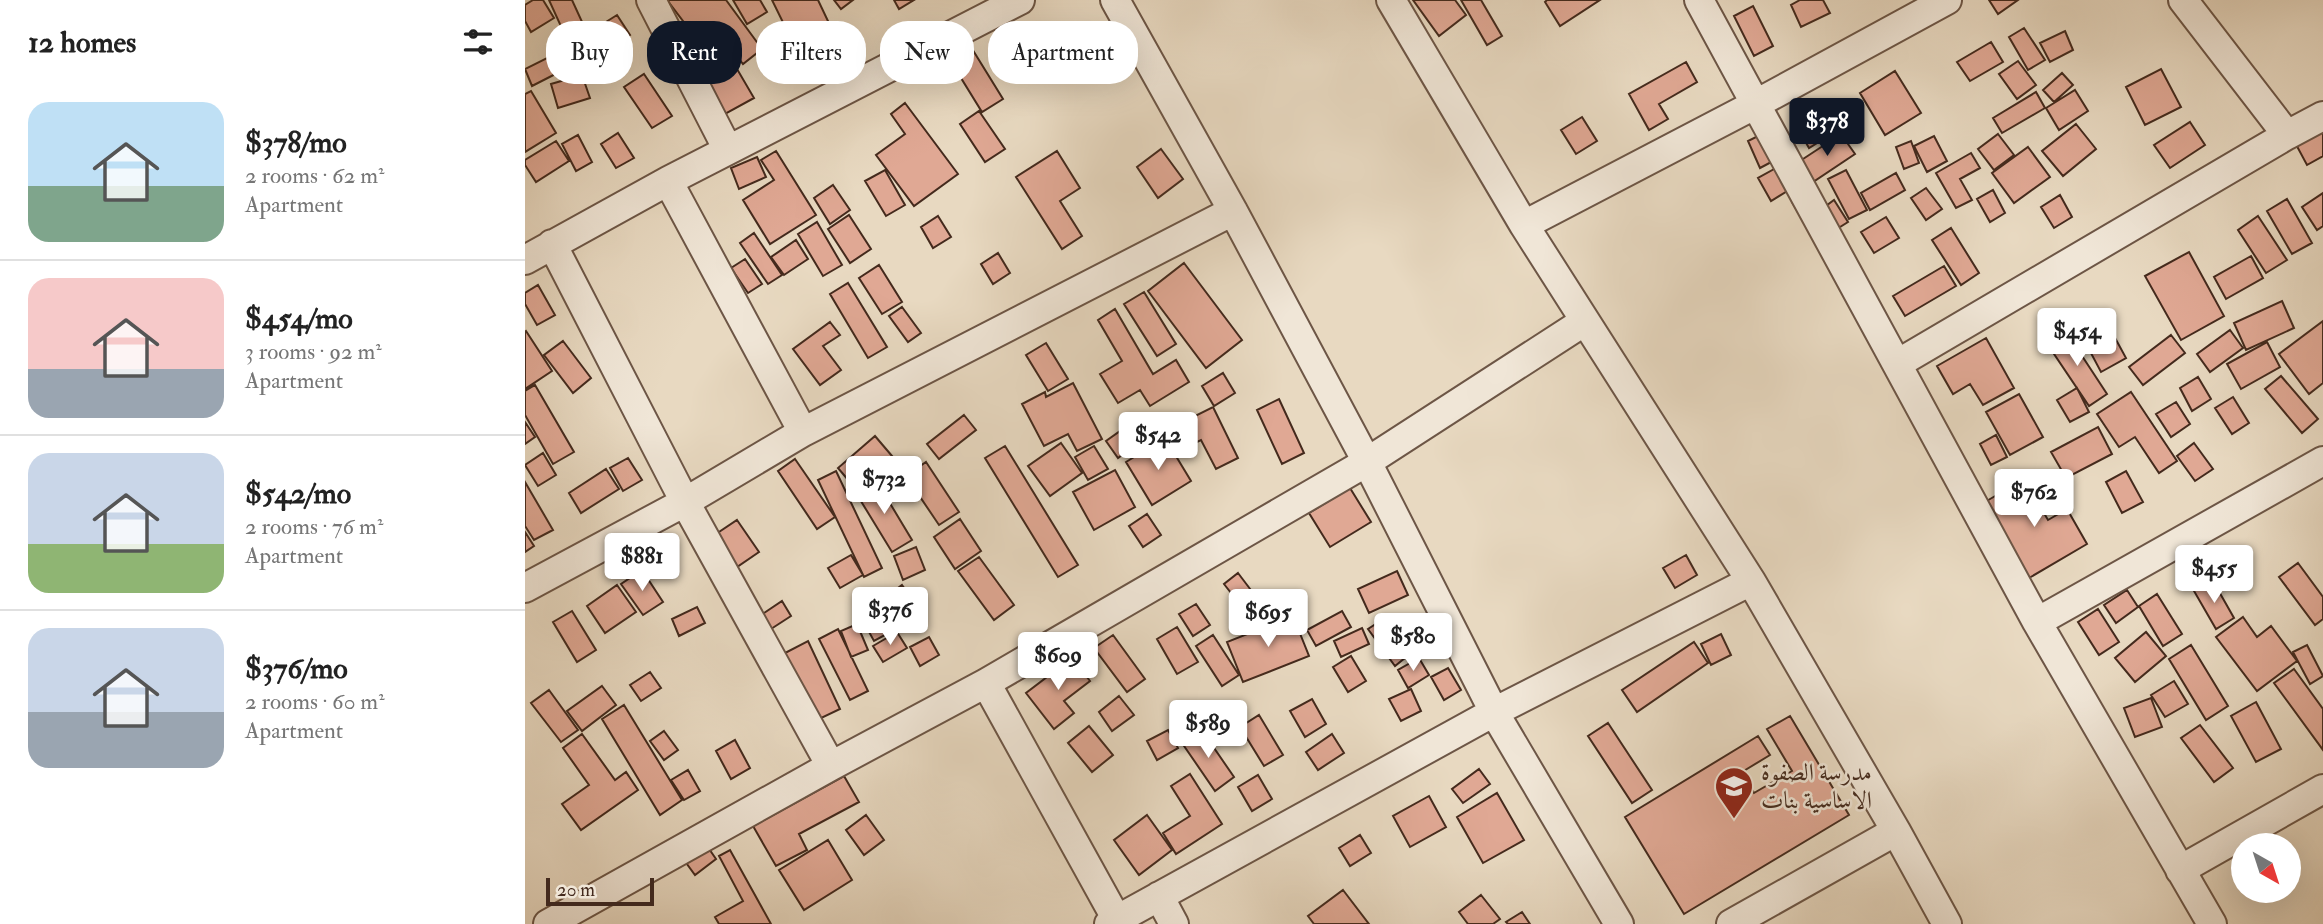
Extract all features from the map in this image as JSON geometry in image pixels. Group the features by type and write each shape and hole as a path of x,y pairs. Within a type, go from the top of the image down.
{"street":[{"path":"651,0 728,149"},
{"path":"525,260 728,149 1020,0"},
{"path":"1115,0 1233,211 1367,461 1494,712 1619,924"},
{"path":"1391,0 1524,225 1751,581 1947,924"},
{"path":"1699,0 2037,622 2212,924"},
{"path":"1524,225 1756,104 1947,0"},
{"path":"2183,0 2287,135"},
{"path":"1897,364 2323,116"},
{"path":"668,181 803,432"},
{"path":"525,588 685,502 803,432 1233,211"},
{"path":"552,244 685,502 831,766"},
{"path":"548,924 986,683 1367,461 1585,321"},
{"path":"2037,622 2323,461"},
{"path":"986,683 1113,922 1494,712 1751,581"},
{"path":"2180,870 2323,789"},
{"path":"1731,924 1896,831"},
{"path":"1159,896 1174,924"}],"building":[{"path":"533,0 543,0 554,18 531,32 525,21 525,5"},
{"path":"549,0 572,0 582,21 559,21"},
{"path":"667,0 726,0 741,21 683,21"},
{"path":"733,0 760,0 767,12 747,24"},
{"path":"772,0 818,0 828,21 782,21"},
{"path":"834,0 853,0 841,9"},
{"path":"894,0 914,0 899,9"},
{"path":"1413,0 1455,0 1466,15 1439,36"},
{"path":"1461,0 1481,0 1502,36 1487,45"},
{"path":"1600,0 1560,26 1545,2"},
{"path":"1800,0 1823,0 1830,13 1801,27 1791,5"},
{"path":"1989,0 2018,0 1998,14"},
{"path":"1753,6 1773,46 1754,56 1734,16"},
{"path":"617,15 621,21 607,21"},
{"path":"742,22 756,41 756,54 743,64"},
{"path":"2024,28 2045,60 2028,70 2009,37"},
{"path":"2065,31 2073,50 2050,62 2040,43"},
{"path":"1991,42 2003,62 1970,81 1957,62"},
{"path":"974,52 988,75 988,84 994,84 1003,99 982,112 965,84 974,84"},
{"path":"546,58 546,79 532,86 525,69"},
{"path":"2018,61 2036,85 2017,99 1999,74"},
{"path":"1686,62 1697,82 1659,104 1668,119 1649,130 1629,94"},
{"path":"2161,69 2181,107 2145,125 2126,87"},
{"path":"1895,71 1921,113 1885,135 1860,93"},
{"path":"2062,73 2073,85 2054,102 2043,90"},
{"path":"644,74 647,84 651,84 672,116 652,128 624,87 633,84 633,81"},
{"path":"742,77 754,98 725,114 708,84 742,84"},
{"path":"551,84 585,84 590,98 558,108"},
{"path":"2075,90 2088,111 2059,130 2046,108"},
{"path":"531,91 556,133 525,152 525,94"},
{"path":"2036,92 2045,108 2002,133 1993,118"},
{"path":"905,103 958,174 914,206 876,155 905,134 891,114"},
{"path":"979,111 1005,149 985,162 960,124"},
{"path":"1817,112 1830,135 1809,148 1796,125"},
{"path":"1582,117 1597,141 1576,154 1561,130"},
{"path":"2190,122 2205,145 2170,168 2154,145"},
{"path":"2076,124 2096,149 2063,176 2042,151"},
{"path":"2319,124 2323,133 2323,156 2307,165 2292,137"},
{"path":"618,133 634,158 616,168 601,144"},
{"path":"1764,133 1777,159 1760,168 1748,141"},
{"path":"1841,134 1855,154 1813,182 1800,161"},
{"path":"1998,134 2014,155 1994,170 1978,149"},
{"path":"578,135 592,162 576,171 562,144"},
{"path":"1934,136 1947,161 1927,172 1914,146"},
{"path":"556,141 569,161 536,182 525,165 525,160"},
{"path":"1911,141 1919,163 1904,169 1896,147"},
{"path":"2028,147 2050,177 2014,203 1992,173"},
{"path":"1161,149 1183,179 1158,198 1137,167"},
{"path":"776,151 816,215 770,244 743,200 774,180 761,160"},
{"path":"1057,151 1080,188 1060,201 1082,236 1062,249 1016,177"},
{"path":"1971,153 1980,168 1960,179 1972,200 1956,208 1936,173"},
{"path":"757,157 766,177 739,189 731,168"},
{"path":"1776,168 1789,190 1771,201 1758,178"},
{"path":"885,170 905,205 886,216 865,181"},
{"path":"1846,170 1867,210 1849,219 1828,179"},
{"path":"1896,173 1905,190 1870,210 1861,193"},
{"path":"833,185 850,210 830,224 814,198"},
{"path":"1926,188 1942,209 1926,220 1911,198"},
{"path":"1993,190 2005,213 1990,222 1977,199"},
{"path":"1807,193 1819,211 1834,200 1848,222 1816,242 1792,202"},
{"path":"2323,193 2323,226 2317,230 2302,207"},
{"path":"2060,195 2072,217 2054,228 2041,207"},
{"path":"2287,199 2312,243 2292,254 2267,211"},
{"path":"849,215 871,249 850,263 828,229"},
{"path":"938,216 951,237 933,248 921,227"},
{"path":"2258,216 2287,260 2266,273 2238,230"},
{"path":"1886,217 1899,238 1874,253 1861,232"},
{"path":"817,222 842,265 823,276 798,234"},
{"path":"1951,228 1979,273 1961,285 1932,240"},
{"path":"754,233 782,275 768,284 740,243"},
{"path":"796,240 808,259 784,275 771,257"},
{"path":"2189,252 2224,316 2181,340 2145,276"},
{"path":"998,253 1010,273 993,284 981,264"},
{"path":"2251,256 2263,278 2226,299 2214,277"},
{"path":"745,259 762,284 748,293 731,268"},
{"path":"1184,263 1242,340 1206,368 1148,291"},
{"path":"879,265 902,302 882,314 859,278"},
{"path":"1944,266 1956,286 1905,316 1893,296"},
{"path":"848,283 887,347 868,358 830,294"},
{"path":"538,285 555,315 537,325 525,304 525,293"},
{"path":"1144,292 1176,344 1157,356 1124,304"},
{"path":"2282,301 2294,328 2246,350 2234,323"},
{"path":"902,307 921,333 908,342 889,316"},
{"path":"1115,309 1153,374 1176,360 1189,382 1150,406 1140,390 1118,403 1100,374 1122,361 1098,320"},
{"path":"2101,312 2126,358 2101,372 2076,325"},
{"path":"2323,321 2323,383 2309,394 2279,354"},
{"path":"830,322 840,335 823,346 841,370 820,385 793,349"},
{"path":"2065,330 2107,394 2089,406 2046,342"},
{"path":"2230,330 2243,348 2210,372 2197,354"},
{"path":"525,332 552,371 525,389"},
{"path":"2171,335 2185,353 2143,385 2129,367"},
{"path":"1986,338 2014,388 1983,405 1970,384 1953,394 1937,366"},
{"path":"563,341 591,378 573,393 544,355"},
{"path":"2267,342 2280,367 2241,389 2227,364"},
{"path":"1046,343 1068,379 1048,391 1026,355"},
{"path":"1223,373 1235,393 1214,406 1202,386"},
{"path":"2281,376 2318,419 2302,433 2265,389"},
{"path":"2198,377 2211,399 2192,411 2180,388"},
{"path":"1073,383 1102,439 1077,451 1068,434 1044,446 1022,404 1045,392 1046,397"},
{"path":"535,385 574,452 553,464 525,415 525,391"},
{"path":"2077,388 2089,412 2070,422 2057,400"},
{"path":"2131,392 2177,461 2159,473 2135,437 2119,447 2097,414"},
{"path":"2019,394 2043,437 2010,455 1986,412"},
{"path":"2233,397 2249,423 2232,434 2215,408"},
{"path":"1279,399 1304,453 1282,464 1257,410"},
{"path":"2176,402 2190,424 2171,437 2156,414"},
{"path":"1213,407 1238,458 1216,469 1201,440 1176,452 1165,431"},
{"path":"964,415 976,430 939,459 927,444"},
{"path":"525,422 535,437 525,444"},
{"path":"2098,427 2112,454 2066,478 2051,452"},
{"path":"1123,429 1135,445 1118,458 1106,441"},
{"path":"1996,435 2007,457 1991,465 1980,444"},
{"path":"875,436 892,456 855,488 838,468"},
{"path":"1165,438 1191,481 1152,505 1126,462"},
{"path":"1061,443 1082,473 1050,496 1028,466"},
{"path":"2194,443 2213,469 2195,481 2177,456"},
{"path":"1005,446 1078,565 1058,577 985,458"},
{"path":"1094,446 1108,469 1088,480 1075,457"},
{"path":"543,453 556,475 538,486 525,465"},
{"path":"628,458 642,480 623,491 610,468"},
{"path":"795,459 835,517 817,529 778,471"},
{"path":"926,462 959,512 939,525 906,476"},
{"path":"606,469 619,489 581,513 569,493"},
{"path":"1115,470 1135,507 1094,530 1073,492"},
{"path":"836,471 882,568 864,577 818,480"},
{"path":"2126,471 2143,502 2122,513 2106,482"},
{"path":"2024,479 2048,520 2067,509 2087,544 2029,578 1985,502"},
{"path":"876,480 912,540 892,552 856,493"},
{"path":"525,482 553,530 534,540 525,526"},
{"path":"1350,488 1371,522 1330,547 1309,513"},
{"path":"1147,514 1161,535 1143,547 1129,526"},
{"path":"960,519 981,551 955,569 934,537"},
{"path":"737,520 759,552 737,567 716,534"},
{"path":"525,532 534,546 525,552"},
{"path":"916,547 925,570 903,580 894,556"},
{"path":"851,555 863,575 840,588 828,568"},
{"path":"1686,555 1697,575 1675,588 1663,568"},
{"path":"979,557 1014,605 994,620 958,571"},
{"path":"2298,563 2323,597 2323,619 2315,625 2279,577"},
{"path":"642,570 663,602 643,615 621,584"},
{"path":"1397,571 1408,595 1369,613 1358,589"},
{"path":"1238,573 1266,610 1253,621 1224,584"},
{"path":"2213,581 2234,618 2216,629 2194,591"},
{"path":"617,585 636,612 605,633 587,606"},
{"path":"902,585 920,609 899,625 881,601"},
{"path":"2127,590 2138,607 2116,623 2104,605"},
{"path":"2157,594 2182,634 2163,646 2139,606"},
{"path":"782,601 791,616 771,629 761,615"},
{"path":"1196,604 1210,625 1193,636 1179,614"},
{"path":"697,607 705,623 679,636 672,619"},
{"path":"884,609 896,629 874,641 863,621"},
{"path":"2098,609 2119,642 2099,655 2078,622"},
{"path":"572,611 596,650 577,662 553,622"},
{"path":"1342,611 1351,627 1316,646 1307,630"},
{"path":"1293,616 1309,656 1243,682 1227,642"},
{"path":"2243,617 2257,637 2271,626 2297,661 2257,691 2216,637"},
{"path":"1385,618 1411,653 1395,666 1368,629"},
{"path":"857,624 868,650 851,657 841,631"},
{"path":"1177,627 1198,662 1177,674 1157,639"},
{"path":"1362,628 1369,644 1341,657 1334,641"},
{"path":"838,629 868,691 850,700 819,639"},
{"path":"897,632 907,648 883,662 873,646"},
{"path":"2146,632 2166,656 2135,682 2115,658"},
{"path":"1721,634 1731,655 1711,665 1701,644"},
{"path":"1113,635 1145,679 1127,692 1094,648"},
{"path":"1213,635 1239,675 1222,686 1196,646"},
{"path":"929,637 939,655 920,666 910,647"},
{"path":"808,641 840,709 815,721 785,653"},
{"path":"1694,642 1708,663 1637,712 1622,690"},
{"path":"2191,645 2228,706 2206,720 2169,659"},
{"path":"2307,645 2323,676 2310,684 2293,652"},
{"path":"1351,656 1366,681 1348,692 1333,667"},
{"path":"1072,658 1090,681 1064,701 1074,713 1054,729 1026,693"},
{"path":"1419,658 1429,675 1408,688 1398,670"},
{"path":"1448,668 1461,690 1444,700 1431,677"},
{"path":"2294,669 2323,709 2323,750 2274,683"},
{"path":"650,672 661,688 641,701 630,685"},
{"path":"2174,681 2188,704 2165,717 2151,695"},
{"path":"602,686 616,705 582,731 567,711"},
{"path":"1411,689 1421,711 1401,721 1389,699"},
{"path":"549,690 578,730 561,742 531,703"},
{"path":"1119,696 1134,715 1112,731 1099,712"},
{"path":"2151,698 2162,727 2135,737 2124,708"},
{"path":"1312,699 1326,724 1305,737 1290,711"},
{"path":"2256,702 2281,749 2256,762 2231,716"},
{"path":"624,705 682,800 660,815 602,719"},
{"path":"1259,715 1283,755 1264,766 1240,727"},
{"path":"1790,716 1849,815 1684,914 1625,817 1758,736 1770,755 1742,772 1754,793 1792,771 1767,729"},
{"path":"1608,723 1652,790 1632,803 1588,736"},
{"path":"2200,725 2233,768 2214,782 2181,738"},
{"path":"1089,726 1113,755 1092,772 1068,743"},
{"path":"1201,729 1234,777 1215,791 1182,743"},
{"path":"1168,730 1178,748 1157,760 1147,741"},
{"path":"664,731 678,750 664,760 650,741"},
{"path":"582,734 615,780 626,772 638,790 581,830 562,804 589,785 563,748"},
{"path":"1332,734 1344,753 1318,770 1306,752"},
{"path":"735,740 750,768 731,779 716,751"},
{"path":"1479,769 1490,784 1463,803 1452,789"},
{"path":"688,770 700,791 684,800 671,780"},
{"path":"1190,774 1222,824 1176,854 1163,833 1190,816 1171,786"},
{"path":"1258,775 1272,799 1252,811 1238,787"},
{"path":"844,776 859,802 799,834 807,850 776,866 753,826"},
{"path":"1497,793 1524,840 1483,863 1457,817"},
{"path":"1429,796 1446,827 1410,847 1393,816"},
{"path":"866,815 884,840 864,855 846,830"},
{"path":"1147,815 1172,850 1139,875 1114,840"},
{"path":"1360,835 1371,853 1350,866 1339,848"},
{"path":"828,840 852,880 804,910 779,870"},
{"path":"705,843 716,859 695,875 684,860"},
{"path":"730,850 771,924 719,924 715,917 743,901 719,856"},
{"path":"1343,890 1369,924 1314,924 1308,916"},
{"path":"1481,895 1500,919 1493,924 1468,924 1459,912"},
{"path":"1522,912 1530,924 1506,922"}],"place":[{"name":"مدرسة الصفوة الاساسية بنات","path":"1734,820"}]}
